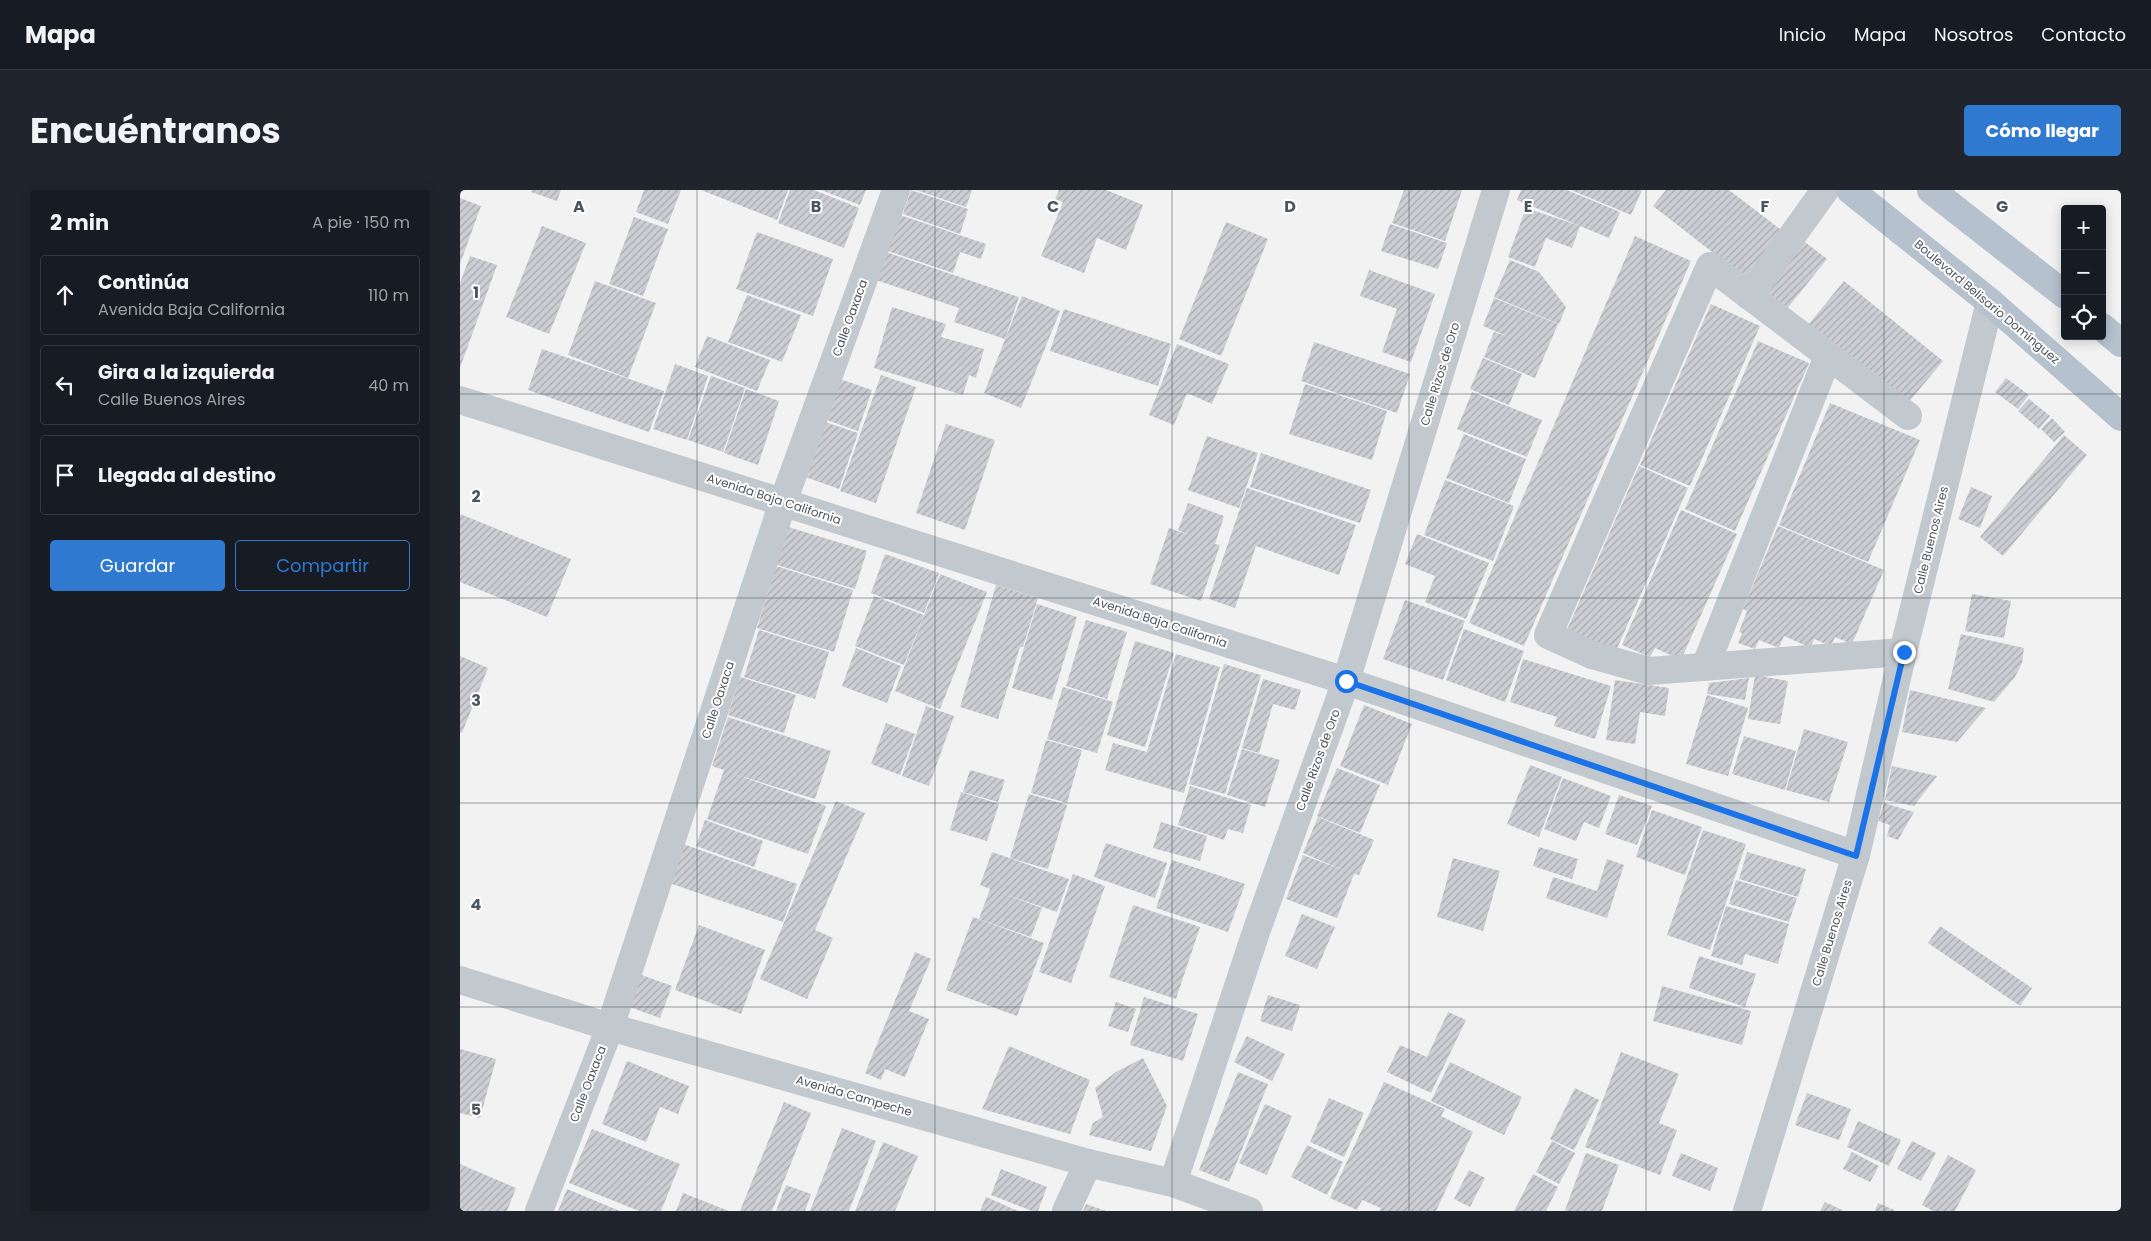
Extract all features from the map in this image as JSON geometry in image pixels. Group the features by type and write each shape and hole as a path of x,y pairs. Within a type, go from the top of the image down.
{"main road":[{"name":"Boulevard Belisario Domínguez","path":"1850,190 1990,302 2121,417"},
{"path":"1931,190 2061,292"},
{"path":"2106,330 2121,343"}],"street":[{"name":"Calle Oaxaca","path":"540,1211 610,1027 783,502 896,190"},
{"name":"Calle Rizos de Oro","path":"1173,1183 1256,932 1346,681 1496,190"},
{"path":"1749,296 1826,190"},
{"path":"1904,652 1649,671 1592,655 1548,635 1710,266 1908,416"},
{"name":"Calle Buenos Aires","path":"1747,1211 1856,856 1990,302"},
{"path":"1705,667 1828,356"},
{"name":"Avenida Baja California","path":"460,400 1346,681 1856,856"},
{"name":"Avenida Campeche","path":"460,980 610,1027 1088,1163 1173,1183 1249,1211"},
{"path":"1066,1211 1088,1163"}],"building":[{"path":"532,190 561,190 557,201 531,192"},
{"path":"644,190 681,190 668,224 636,212"},
{"path":"701,190 788,190 777,220"},
{"path":"790,190 814,190 859,208 844,248 778,223"},
{"path":"821,190 866,190 860,205"},
{"path":"911,190 968,209 960,234 903,214"},
{"path":"916,190 972,190 966,207"},
{"path":"1059,190 1106,190 1143,205 1126,250 1097,238 1084,273 1041,256 1063,202 1055,199"},
{"path":"1404,190 1462,190 1445,241 1392,223"},
{"path":"1521,190 1567,190 1620,212 1609,238 1517,200"},
{"path":"1571,190 1642,190 1631,215"},
{"path":"1666,190 1729,190 1784,232 1747,279 1653,206"},
{"path":"460,198 481,206 460,264"},
{"path":"1526,208 1580,226 1572,248 1546,238 1535,267 1508,257"},
{"path":"897,214 986,244 981,259 960,252 953,273 885,250"},
{"path":"634,217 668,229 643,296 609,284"},
{"path":"1226,222 1268,239 1221,356 1179,339"},
{"path":"1390,224 1447,243 1438,269 1381,251"},
{"path":"542,226 586,243 549,334 506,317"},
{"path":"757,232 833,259 813,316 736,289"},
{"path":"1635,236 1691,261 1524,646 1469,623"},
{"path":"1800,238 1827,259 1782,315 1755,294"},
{"path":"883,251 1019,297 1005,339 954,322 959,308 873,279"},
{"path":"470,256 497,265 460,368 460,283"},
{"path":"1510,260 1539,272 1566,307 1559,324 1494,297"},
{"path":"1369,270 1435,294 1411,362 1382,352 1397,309 1360,296"},
{"path":"595,281 656,303 628,378 568,355"},
{"path":"1844,281 1943,361 1903,409 1804,330"},
{"path":"747,295 801,315 782,362 728,342"},
{"path":"1022,296 1060,311 1021,408 984,393"},
{"path":"1494,298 1558,324 1535,378 1484,357 1494,332 1509,337 1483,326"},
{"path":"1711,304 1760,326 1690,486 1640,465"},
{"path":"892,307 946,324 941,337 984,349 976,378 969,375 963,395 874,368"},
{"path":"1064,309 1171,344 1158,386 1050,351"},
{"path":"707,336 770,360 757,391 695,367"},
{"path":"1758,341 1809,363 1735,531 1685,509"},
{"path":"1314,342 1410,374 1397,413 1301,381"},
{"path":"1177,344 1229,364 1212,404 1187,393 1174,425 1149,415"},
{"path":"542,349 664,391 649,432 528,390"},
{"path":"1483,358 1522,374 1509,405 1470,389"},
{"path":"675,364 708,376 687,440 653,429"},
{"path":"881,375 916,387 876,503 840,491"},
{"path":"711,376 745,388 723,452 688,440"},
{"path":"834,377 872,390 858,431 821,418"},
{"path":"2006,378 2029,395 2018,409 1995,392"},
{"path":"1305,384 1387,411 1372,460 1289,434"},
{"path":"746,389 779,401 758,465 724,453"},
{"path":"1472,392 1542,420 1527,457 1457,429"},
{"path":"2029,399 2050,416 2039,429 2018,411"},
{"path":"1830,403 1920,440 1868,562 1779,525"},
{"path":"2052,418 2065,432 2054,442 2041,429"},
{"path":"819,420 858,433 839,489 800,475"},
{"path":"946,424 995,440 965,530 916,513"},
{"path":"1464,434 1526,459 1509,503 1446,478"},
{"path":"2064,435 2087,455 2003,556 1980,537"},
{"path":"1207,436 1258,453 1239,508 1188,490"},
{"path":"1261,453 1371,490 1360,523 1250,487"},
{"path":"1639,466 1688,488 1615,653 1566,632"},
{"path":"1445,480 1514,506 1493,561 1424,535"},
{"path":"1971,487 1992,496 1980,528 1958,519"},
{"path":"1247,488 1356,525 1339,575 1256,546 1235,608 1209,599"},
{"path":"1188,503 1224,516 1215,544 1220,545 1201,601 1150,584 1169,528 1189,535 1178,530"},
{"path":"1681,510 1737,534 1681,660 1655,648 1650,657 1622,645"},
{"path":"460,514 571,559 547,617 460,582"},
{"path":"785,526 867,551 855,589 774,564"},
{"path":"1778,526 1884,570 1852,644 1835,637 1831,646 1814,639 1811,648 1784,636 1779,648 1759,640 1755,649 1738,643 1742,633 1739,632 1747,611 1743,609"},
{"path":"1417,534 1489,563 1466,619 1425,602 1435,576 1405,564"},
{"path":"885,554 939,573 924,613 871,593"},
{"path":"776,566 853,590 834,652 757,628"},
{"path":"940,574 987,592 940,709 895,691"},
{"path":"996,585 1038,598 1023,647 1020,647 998,719 960,707"},
{"path":"1972,594 2011,601 2004,638 1965,631"},
{"path":"874,596 924,615 904,665 855,646"},
{"path":"1405,600 1465,621 1443,680 1383,659"},
{"path":"1037,604 1077,617 1052,700 1012,688"},
{"path":"1086,620 1127,632 1107,699 1066,686"},
{"path":"1464,629 1524,651 1505,702 1446,680"},
{"path":"759,630 829,652 815,699 744,677"},
{"path":"1961,634 2024,648 2022,663 2015,677 1994,702 1948,689"},
{"path":"1135,641 1174,653 1145,747 1107,735"},
{"path":"856,648 901,666 887,703 842,686"},
{"path":"1176,654 1220,667 1184,793 1105,770 1113,743 1147,752"},
{"path":"460,656 488,668 462,733 460,732"},
{"path":"1523,659 1611,686 1595,739 1554,726 1557,717 1510,702"},
{"path":"1224,664 1261,675 1225,794 1189,784"},
{"path":"1755,675 1788,681 1780,724 1748,719"},
{"path":"740,677 796,695 784,733 728,715"},
{"path":"1749,678 1745,700 1707,694 1709,683"},
{"path":"1263,679 1301,690 1295,710 1273,704 1259,753 1242,748"},
{"path":"1615,680 1669,688 1665,716 1640,712 1635,744 1606,740"},
{"path":"1063,687 1113,702 1097,753 1047,739"},
{"path":"1910,690 1986,708 1957,742 1902,732"},
{"path":"1707,695 1748,708 1728,776 1686,764"},
{"path":"1364,705 1412,724 1388,785 1340,766"},
{"path":"926,706 954,716 929,786 902,776"},
{"path":"728,717 831,751 815,799 734,774 826,806 808,854 707,819 724,770 712,766"},
{"path":"886,723 915,734 900,775 871,764"},
{"path":"1804,729 1848,742 1829,802 1786,790"},
{"path":"1744,736 1796,751 1785,790 1732,774"},
{"path":"1046,740 1082,750 1067,803 1031,793"},
{"path":"1242,749 1280,760 1265,807 1227,795"},
{"path":"1530,765 1562,777 1539,837 1507,824"},
{"path":"1892,766 1937,776 1914,806 1885,800"},
{"path":"1337,768 1380,785 1360,833 1317,816"},
{"path":"970,770 1005,780 998,802 963,792"},
{"path":"1563,778 1611,796 1599,828 1584,822 1576,841 1544,829"},
{"path":"1190,786 1251,805 1243,833 1228,829 1224,840 1178,825"},
{"path":"961,792 999,804 987,841 950,830"},
{"path":"1029,794 1067,805 1048,869 1010,858"},
{"path":"1619,795 1652,806 1637,845 1605,834"},
{"path":"836,801 865,813 815,930 833,938 807,999 760,979"},
{"path":"1884,803 1914,812 1898,840 1887,836 1890,825 1878,821"},
{"path":"1652,810 1702,827 1685,875 1636,857"},
{"path":"1318,817 1374,840 1359,875 1354,874 1337,918 1286,899 1303,855 1343,870 1303,853"},
{"path":"705,820 763,841 754,867 696,846"},
{"path":"1161,822 1207,836 1200,861 1153,848"},
{"path":"1703,830 1746,844 1710,950 1667,935"},
{"path":"1106,843 1167,863 1155,898 1094,877"},
{"path":"683,844 797,884 783,922 669,883"},
{"path":"1539,847 1578,859 1572,879 1533,866"},
{"path":"992,852 1069,879 1057,912 1004,894 1042,908 1031,937 979,919 990,889 980,885"},
{"path":"1747,852 1806,869 1798,897 1739,879"},
{"path":"1453,858 1500,871 1483,931 1437,917"},
{"path":"1607,859 1624,865 1607,918 1546,898 1553,877 1597,891"},
{"path":"1172,860 1245,884 1228,932 1156,908"},
{"path":"1073,874 1105,886 1071,983 1039,972"},
{"path":"1736,880 1797,898 1789,922 1729,904"},
{"path":"1133,905 1200,927 1176,999 1109,977"},
{"path":"1726,906 1789,924 1778,964 1745,954 1742,965 1711,956"},
{"path":"1302,914 1335,927 1317,969 1285,956"},
{"path":"973,917 1044,943 1017,1016 946,990"},
{"path":"699,925 765,950 741,1014 675,990"},
{"path":"1940,926 2032,988 2020,1006 1928,943"},
{"path":"915,952 931,959 909,1011 929,1019 905,1077 885,1069 881,1080 865,1073"},
{"path":"1699,956 1756,974 1745,1007 1689,988"},
{"path":"639,974 672,986 660,1018 627,1006"},
{"path":"1662,986 1751,1011 1742,1045 1653,1021"},
{"path":"1268,995 1300,1005 1292,1031 1260,1021"},
{"path":"1144,997 1198,1014 1183,1061 1130,1045"},
{"path":"1116,1002 1136,1009 1128,1032 1108,1026"},
{"path":"1448,1012 1466,1020 1431,1093 1387,1072 1400,1045 1427,1057"},
{"path":"1247,1036 1285,1054 1272,1081 1234,1062"},
{"path":"1009,1046 1090,1080 1070,1134 982,1109"},
{"path":"460,1049 496,1059 480,1118 460,1113"},
{"path":"1621,1052 1679,1074 1659,1123 1677,1130 1660,1175 1585,1147"},
{"path":"1143,1058 1167,1106 1151,1151 1089,1135 1093,1123 1103,1117 1095,1088 1116,1072"},
{"path":"627,1061 689,1086 678,1114 660,1107 646,1142 602,1124"},
{"path":"1450,1062 1522,1097 1504,1135 1431,1101"},
{"path":"1238,1072 1268,1084 1229,1182 1199,1170"},
{"path":"1384,1082 1445,1109 1441,1116 1473,1132 1436,1211 1379,1211 1381,1208 1362,1200 1357,1210 1330,1198"},
{"path":"1575,1088 1599,1100 1574,1150 1550,1139"},
{"path":"1807,1093 1851,1109 1839,1140 1795,1125"},
{"path":"1329,1098 1364,1113 1344,1157 1310,1142"},
{"path":"784,1102 811,1113 772,1211 740,1211"},
{"path":"1265,1104 1292,1116 1267,1175 1239,1163"},
{"path":"1858,1121 1901,1140 1889,1166 1847,1147"},
{"path":"842,1128 876,1141 849,1211 810,1211"},
{"path":"592,1129 680,1164 661,1211 639,1211 569,1183"},
{"path":"1552,1141 1575,1153 1559,1184 1536,1172"},
{"path":"1912,1141 1936,1153 1921,1181 1897,1169"},
{"path":"883,1142 918,1156 895,1211 855,1211"},
{"path":"1307,1145 1343,1162 1327,1195 1291,1177"},
{"path":"1852,1152 1879,1166 1870,1182 1843,1169"},
{"path":"1586,1153 1619,1165 1602,1211 1567,1211 1565,1210"},
{"path":"1681,1153 1718,1168 1710,1191 1672,1176"},
{"path":"1948,1155 1976,1170 1955,1211 1933,1211 1922,1205"},
{"path":"460,1164 516,1188 507,1211 460,1211"},
{"path":"1001,1169 1047,1187 1038,1211 1032,1211 991,1195"},
{"path":"1469,1170 1485,1178 1470,1207 1454,1199"},
{"path":"1533,1174 1558,1187 1546,1211 1514,1211"},
{"path":"786,1185 811,1194 805,1211 776,1211"},
{"path":"567,1189 620,1211 558,1211"},
{"path":"683,1193 729,1211 676,1211"},
{"path":"986,1197 1018,1211 980,1211"},
{"path":"1825,1202 1844,1211 1820,1211"},
{"path":"1878,1203 1894,1210 1894,1211 1875,1211"},
{"path":"1086,1204 1106,1211 1083,1211"}],"route":[{"path":"1346,681 1856,856 1904,652"}]}
